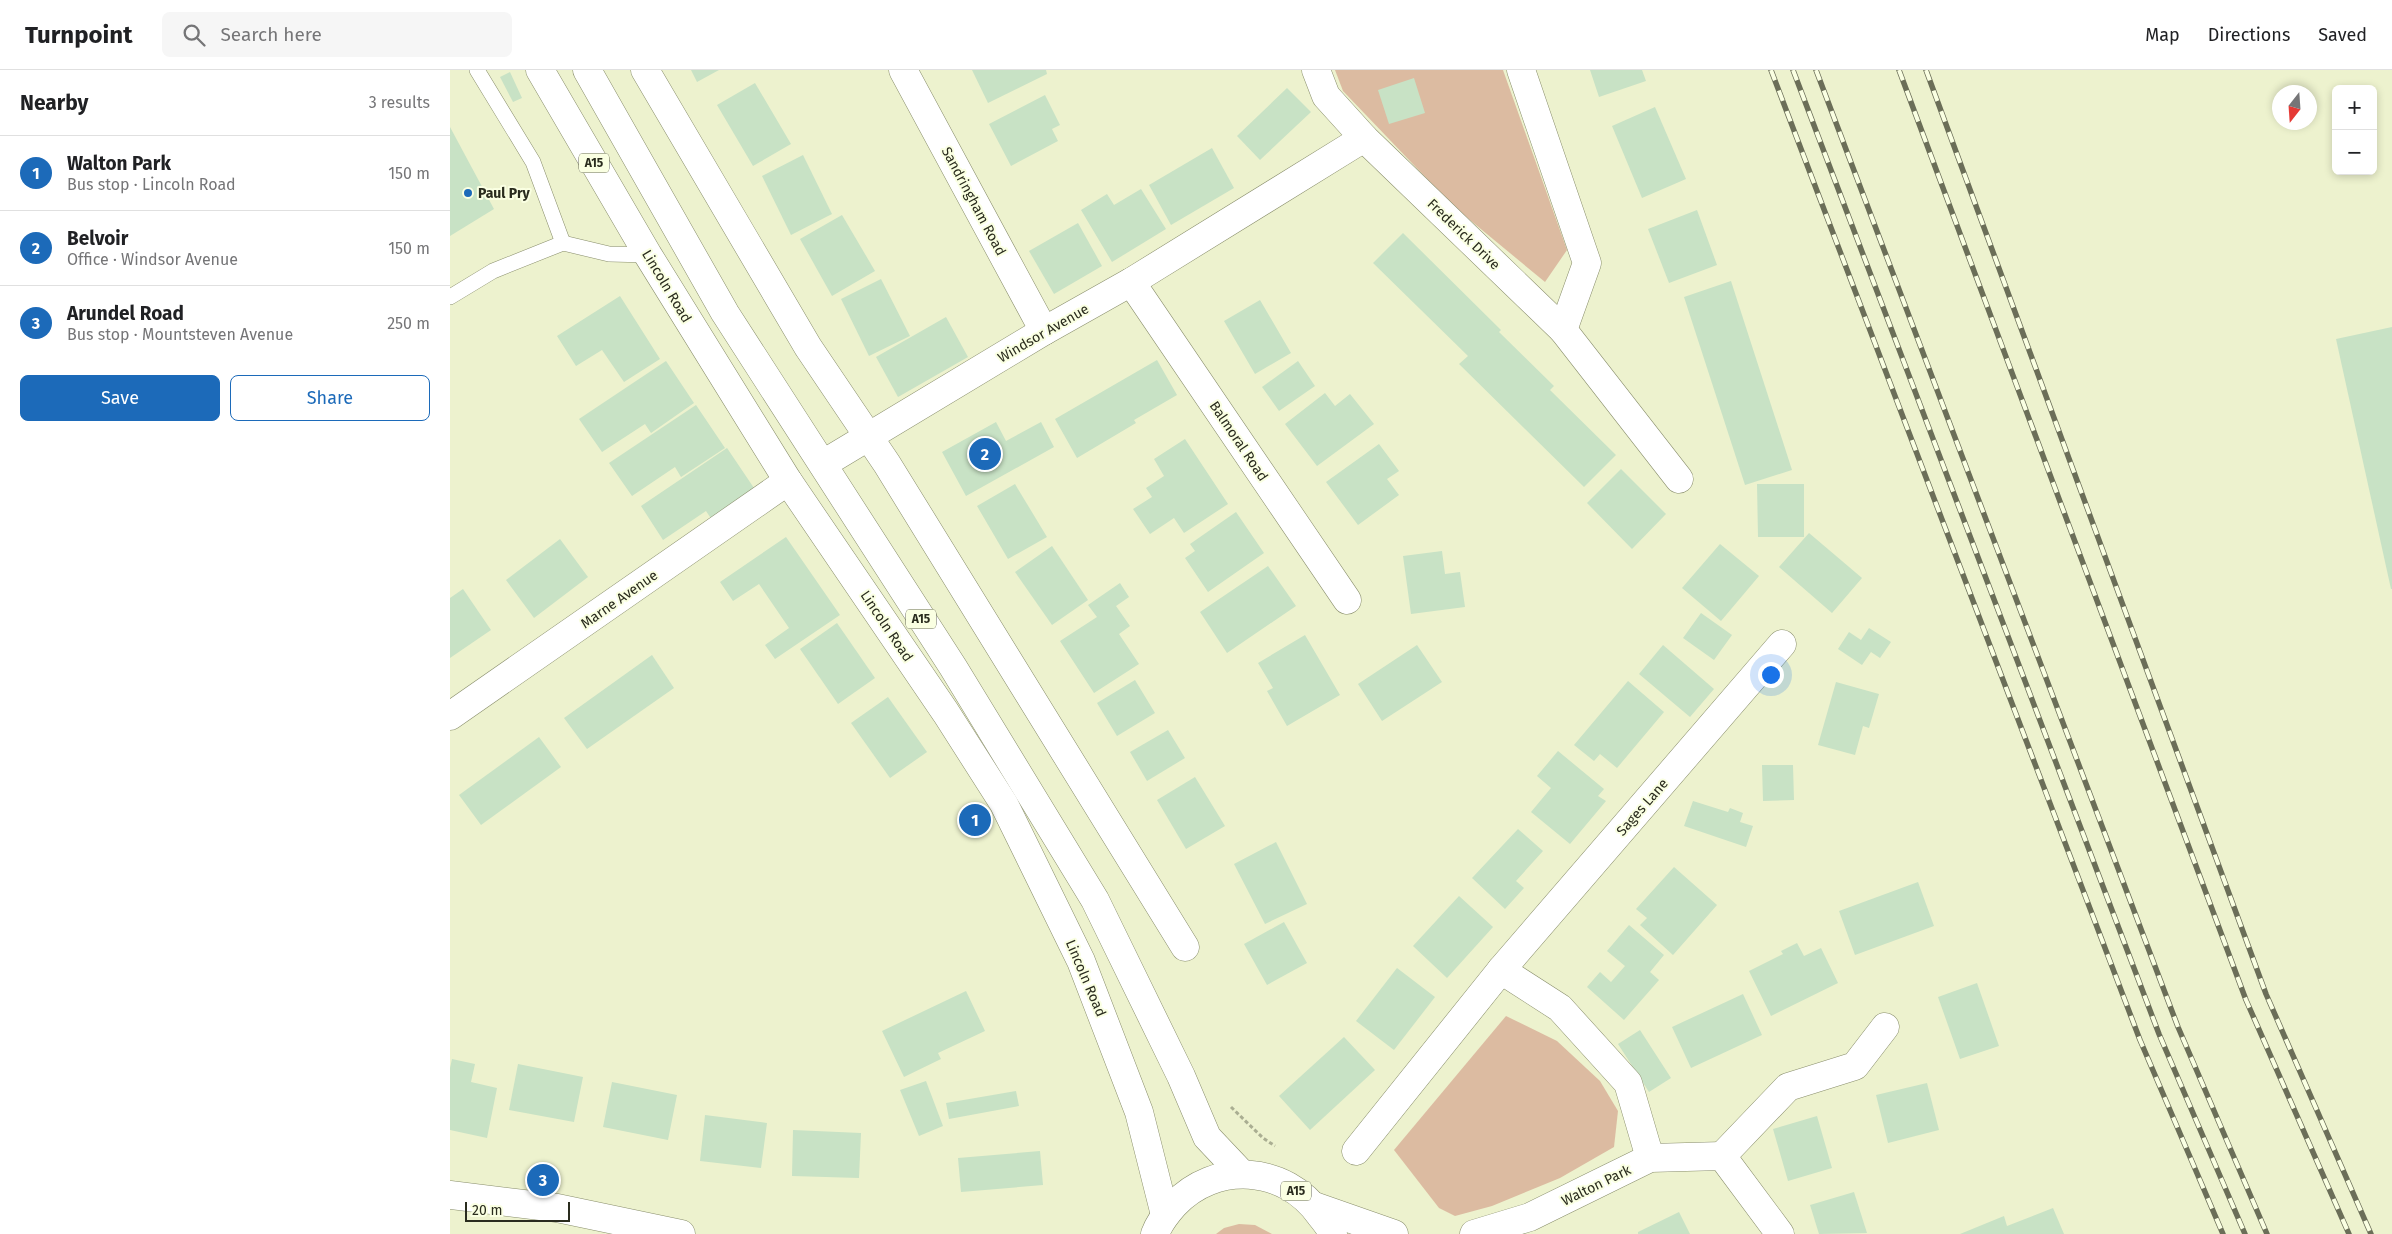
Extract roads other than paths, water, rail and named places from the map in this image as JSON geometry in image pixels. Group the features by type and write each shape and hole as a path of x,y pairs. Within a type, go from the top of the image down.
{"main road":[{"name":"Lincoln Road","path":"540,70 648,255 788,481 946,713 1004,804 1081,961 1139,1112 1156,1229"},
{"name":"A15","path":"588,70 725,313 953,667 1095,900 1181,1076 1208,1137 1242,1174"},
{"path":"645,70 808,348 892,472 1185,947"},
{"name":"Sandringham Road","path":"903,70 1044,331"},
{"name":"Frederick Drive","path":"1316,70 1326,96 1364,138 1563,330 1679,479"},
{"path":"1521,70 1587,263 1563,330"},
{"name":"Windsor Avenue","path":"823,464 1044,331 1131,282 1364,138"},
{"name":"Balmoral Road","path":"1131,282 1347,600"},
{"name":"Marne Avenue","path":"450,716 788,481"},
{"name":"Sages Lane","path":"1356,1151 1501,970 1782,644"},
{"path":"1501,970 1560,1008 1628,1083 1650,1158"},
{"path":"1780,1234 1722,1156 1788,1087 1855,1066 1885,1027"},
{"name":"Walton Park","path":"1474,1234 1530,1217 1650,1158 1722,1156"},
{"name":"A15","path":"1156,1229 1185,1193 1212,1179 1242,1174 1272,1178 1295,1190 1314,1206 1333,1234"},
{"path":"450,1195 557,1208 681,1234"},
{"path":"1314,1206 1394,1234"}],"lane":[{"path":"477,70 533,162 563,243"},
{"path":"450,297 493,272 563,243 609,254 648,255"}],"railway":[{"path":"1771,70 2140,1040 2223,1234"},
{"path":"1793,70 2159,1034 2245,1234"},
{"path":"1816,70 2178,1027 2267,1234"},
{"path":"1899,70 2246,1000 2349,1234"},
{"path":"1926,70 2266,994 2371,1234"}],"place":[{"name":"Paul Pry","path":"468,193"},
{"name":"Belvoir","path":"985,454"},
{"name":"Walton Park","path":"975,820"},
{"name":"Arundel Road","path":"543,1180"}]}
